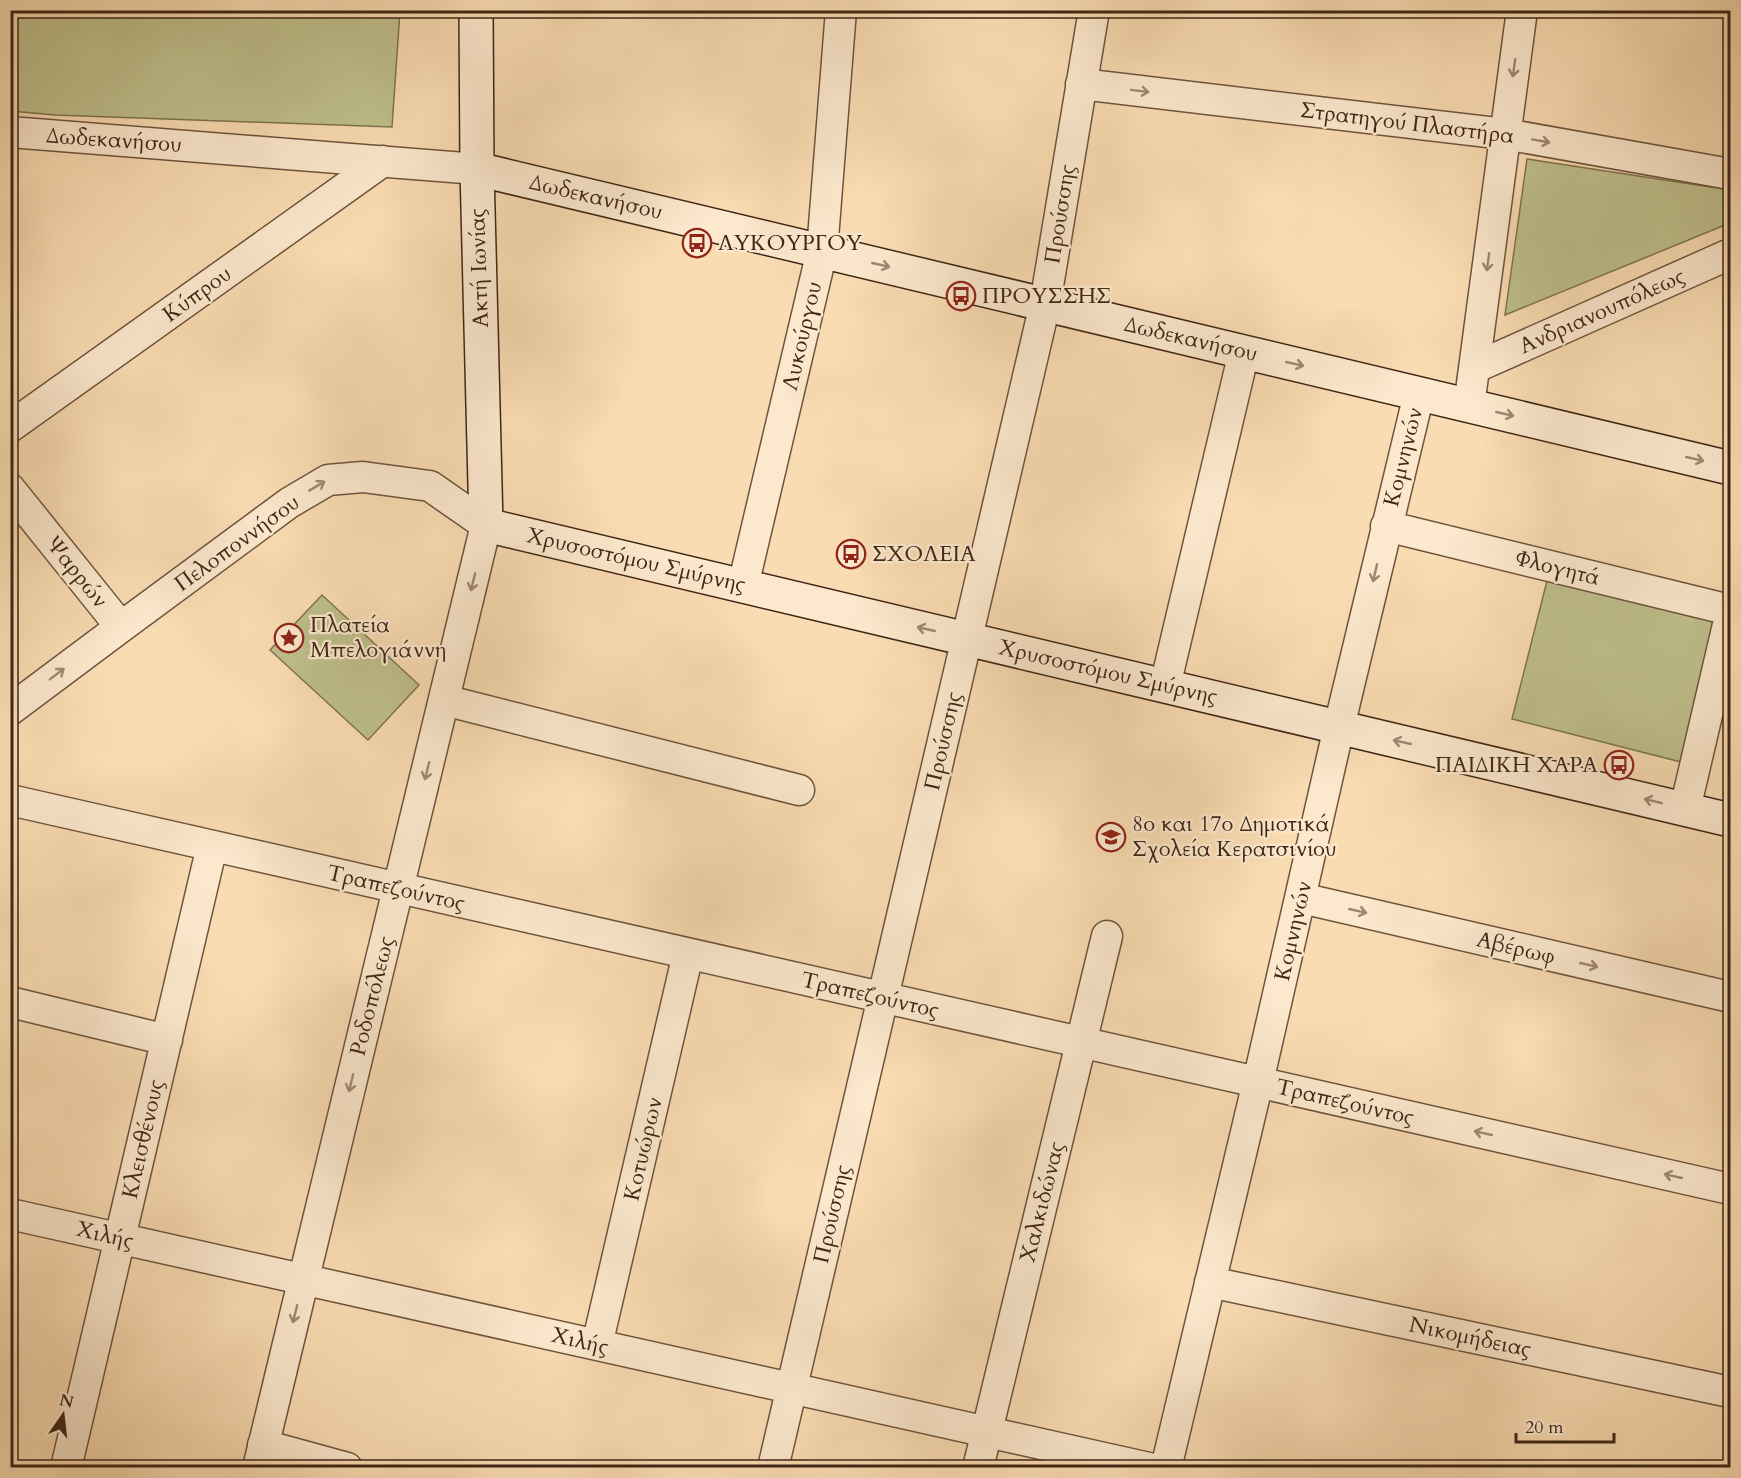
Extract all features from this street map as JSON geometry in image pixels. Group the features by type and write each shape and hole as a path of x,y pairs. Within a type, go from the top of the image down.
{"street":[{"name":"Ακτή Ιωνίας","path":"476,10 477,169 486,525"},
{"name":"Λυκούργου","path":"743,586 822,251 841,10"},
{"name":"Προύσσης","path":"773,1467 1045,304 1094,10"},
{"path":"1469,406 1522,10"},
{"name":"Στρατηγού Πλαστήρα","path":"1082,84 1505,134 1731,174"},
{"name":"Δωδεκανήσου","path":"10,132 477,169 1731,468"},
{"name":"Κύπρου","path":"10,427 383,161"},
{"name":"Ανδριανουπόλεως","path":"1474,368 1731,254"},
{"path":"1165,686 1244,352"},
{"name":"Κομνηνών","path":"1166,1467 1258,1082 1386,526 1419,394"},
{"name":"Πελοποννήσου","path":"10,710 290,503 328,480 363,477 430,486 486,525"},
{"name":"Ψαρρών","path":"10,489 121,627"},
{"name":"Χρυσοστόμου Σμύρνης","path":"486,525 1731,820"},
{"name":"Ροδοπόλεως","path":"261,1456 486,525"},
{"name":"Φλογητά","path":"1386,526 1731,610"},
{"path":"1684,809 1731,616"},
{"path":"444,700 799,790"},
{"name":"Τραπεζούντος","path":"10,800 1731,1189"},
{"name":"Κλεισθένους","path":"66,1467 212,846"},
{"name":"Αβέρωφ","path":"1300,898 1731,997"},
{"name":"Χαλκιδώνας","path":"978,1467 1107,936"},
{"name":"Κοτυώρων","path":"597,1345 688,954"},
{"path":"10,1002 167,1041"},
{"name":"Χιλής","path":"10,1214 1149,1467"},
{"name":"Νικομήδειας","path":"1210,1282 1731,1392"},
{"path":"261,1456 347,1467"}],"green space":[{"path":"10,11 400,11 392,127 55,115 11,111"},
{"path":"1527,159 1730,190 1730,223 1505,315"},
{"path":"1548,577 1721,620 1685,763 1512,719"},
{"path":"322,595 419,685 368,740 270,650"}],"place":[{"name":"ΛΥΚΟΥΡΓΟΥ","path":"697,243"},
{"name":"ΠΡΟΥΣΣΗΣ","path":"961,296"},
{"name":"ΣΧΟΛΕΙΑ","path":"851,554"},
{"name":"Πλατεία Μπελογιάννη","path":"289,638"},
{"name":"ΠΑΙΔΙΚΗ ΧΑΡΑ","path":"1619,765"},
{"name":"8ο και 17ο Δημοτικά Σχολεία Κερατσινίου","path":"1111,837"}]}
